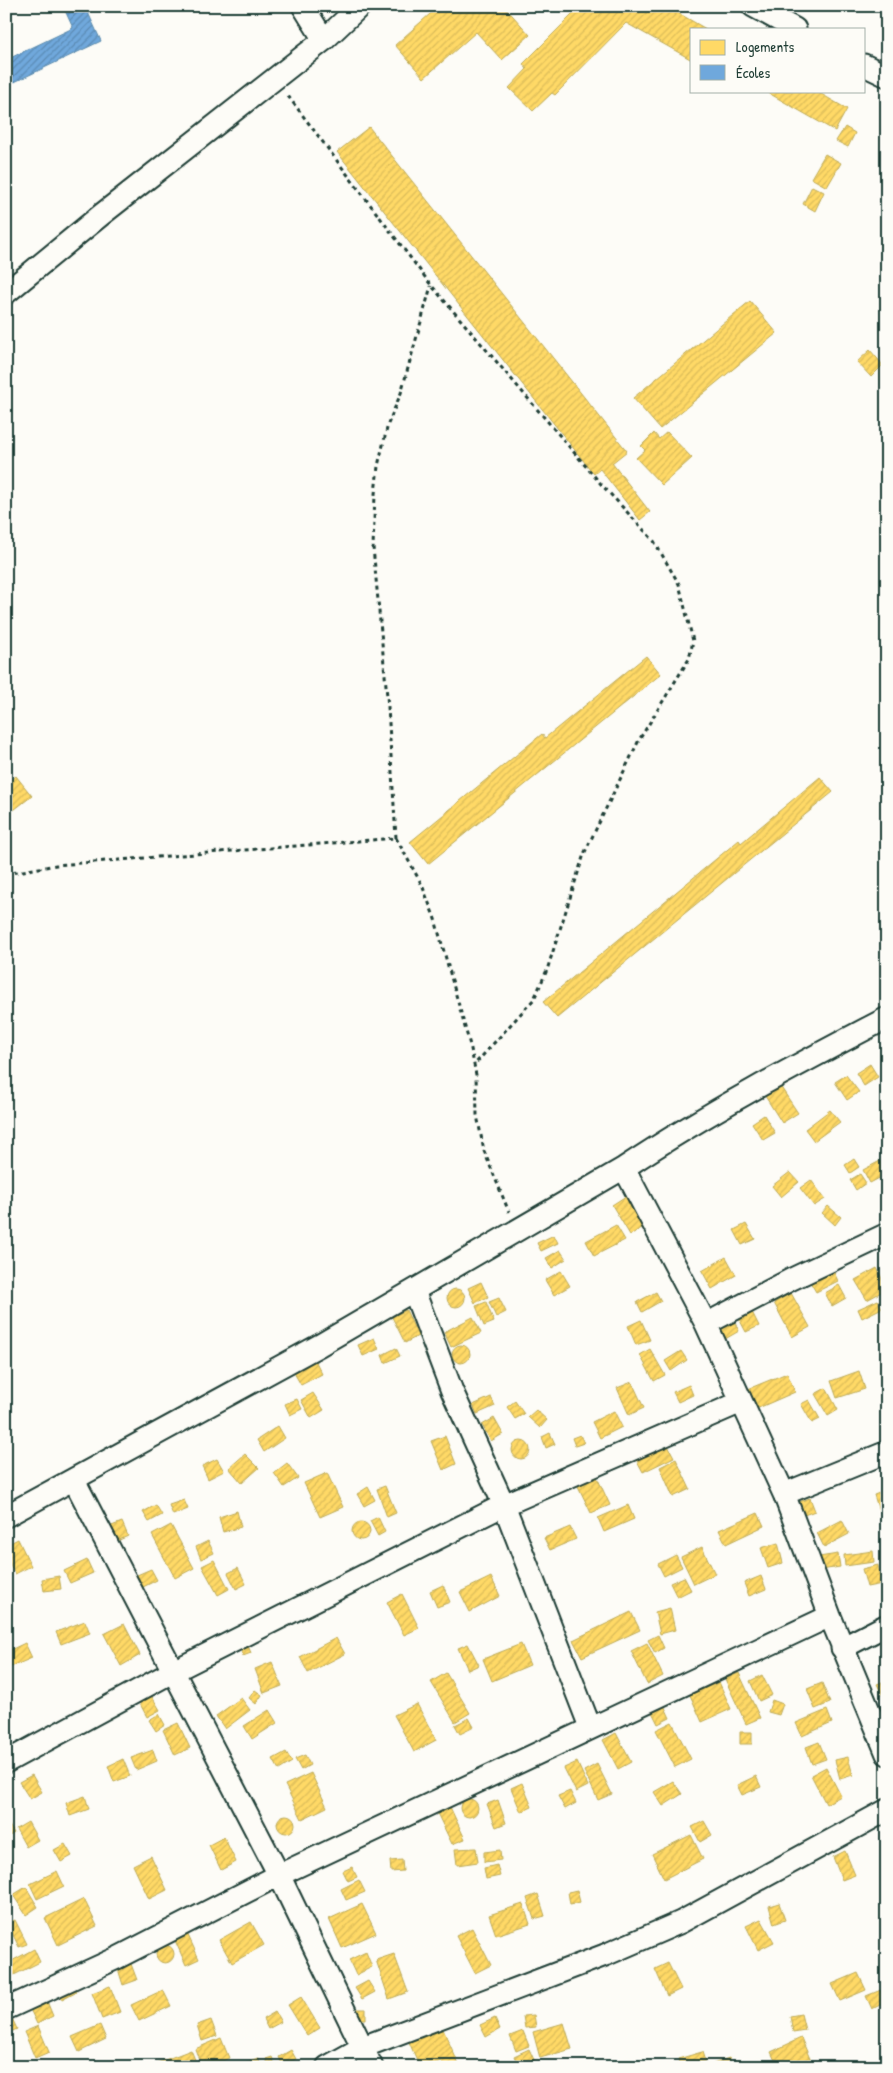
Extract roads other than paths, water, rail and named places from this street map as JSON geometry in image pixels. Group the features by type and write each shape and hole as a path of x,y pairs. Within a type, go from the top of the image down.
{"street":[{"path":"303,6 324,40"},
{"path":"6,293 163,165 275,80 324,40 360,6"},
{"path":"753,6 793,28"},
{"path":"866,66 887,76"},
{"path":"6,1516 320,1345 414,1291 517,1228 624,1168 668,1138 713,1112 887,1018"},
{"path":"624,1168 706,1324 784,1494 842,1648 887,1754"},
{"path":"706,1324 792,1279 887,1234"},
{"path":"414,1291 452,1391 504,1505 590,1727"},
{"path":"6,1762 174,1671 504,1505 741,1402"},
{"path":"784,1494 887,1452"},
{"path":"74,1480 279,1875 372,2067"},
{"path":"6,2009 117,1958 279,1875 438,1802 590,1727 830,1616"},
{"path":"842,1648 887,1625"},
{"path":"327,2067 363,2047 605,1955 681,1922 887,1810"}]}
